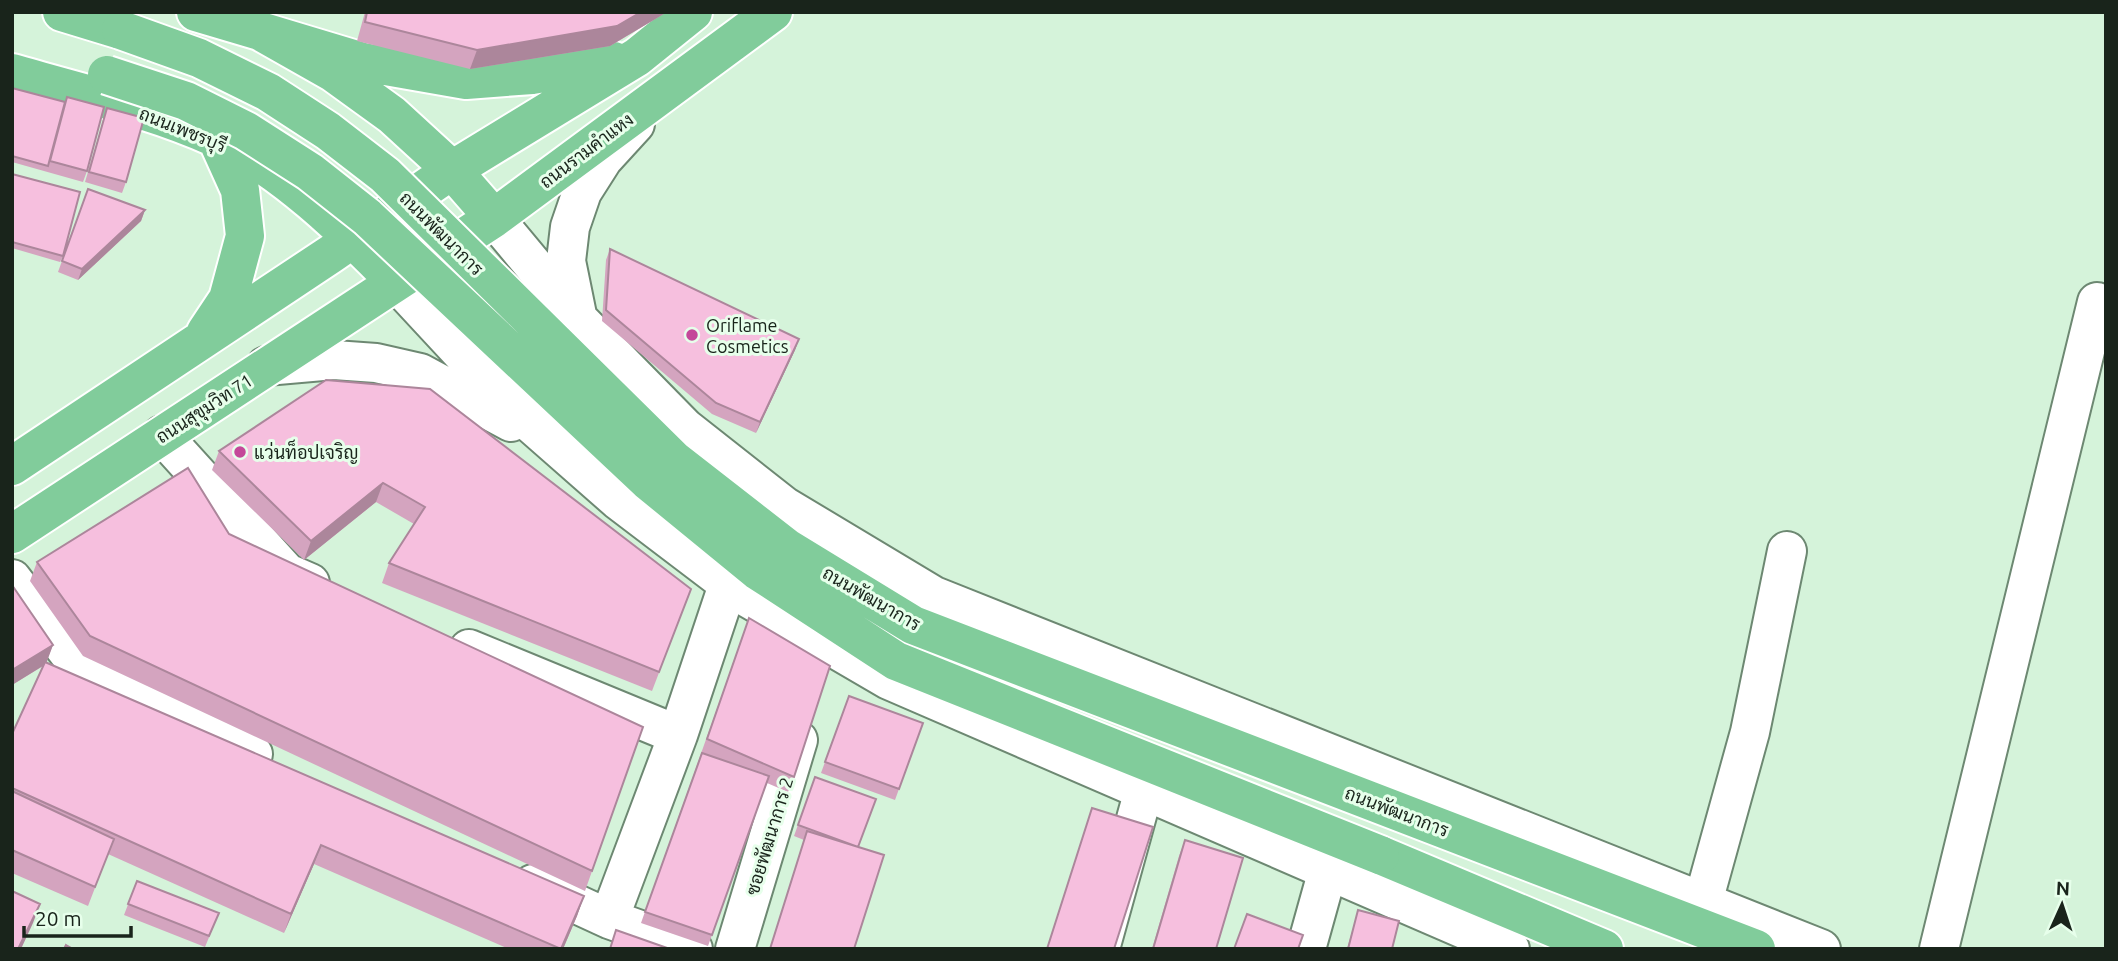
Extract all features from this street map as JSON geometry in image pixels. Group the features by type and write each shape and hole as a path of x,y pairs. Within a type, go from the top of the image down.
{"main road":[{"name":"ถนนพัฒนาการ","path":"62,12 199,58 268,92 328,131 385,174 674,460 787,548 913,625 1756,949"},
{"path":"196,12 363,62 466,80 532,75 637,57"},
{"path":"12,466 452,170 637,57 693,12"},
{"name":"ถนนรามคำแหง","path":"395,281 494,218 773,12"},
{"path":"260,31 334,73 392,115 452,170 494,218"},
{"name":"ถนนพัฒนาการ","path":"12,46 186,101 246,131 310,172 367,217 648,481 758,571 897,661 1380,855 1604,949"},
{"name":"ถนนเพชรบุรี","path":"12,73 148,113 217,139 273,171 353,239 395,281"},
{"path":"579,320 566,261 570,227 582,192 603,159 664,93"},
{"path":"200,340 228,299 245,236 240,190 217,139"},
{"name":"ถนนพัฒนาการ","path":"494,218 579,320 685,428 784,506 934,596 1821,949"},
{"path":"395,281 511,406 618,500 728,585 888,680 1510,949"},
{"name":"ถนนสุขุมวิท 71","path":"12,534 395,281"},
{"path":"1939,949 2097,302"},
{"path":"267,366 334,360 376,363 420,373 570,457"},
{"path":"162,435 287,573 337,594"},
{"path":"1703,902 1750,732 1787,551"},
{"name":"ซอยพัฒนาการ 2","path":"735,949 811,696 833,647 842,615 851,592 862,579 884,566"},
{"path":"12,579 87,677 286,769"},
{"path":"609,919 678,735 728,585"},
{"path":"438,636 678,735"},
{"path":"1100,949 1144,790"},
{"path":"497,867 609,919 693,949"},
{"path":"1306,949 1328,870"}],"building":[{"path":"367,12 641,12 617,26 477,50 365,22"},
{"path":"12,88 65,102 48,166 12,156"},
{"path":"67,97 104,107 87,171 50,161"},
{"path":"107,108 144,118 126,182 89,172"},
{"path":"12,174 80,192 63,256 12,242"},
{"path":"88,189 145,210 82,269 62,261"},
{"name":"Oriflame Cosmetics","path":"610,249 799,339 760,422 716,403 606,310"},
{"path":"326,380 430,389 691,589 659,672 389,563 425,507 383,483 311,541 219,451"},
{"path":"188,468 229,534 643,727 592,871 90,636 37,562"},
{"path":"12,585 53,645 12,670"},
{"path":"749,618 830,666 794,777 707,739"},
{"path":"45,662 584,896 561,949 321,845 291,914 12,788 12,734"},
{"path":"849,696 923,723 899,789 825,762"},
{"path":"702,753 769,776 712,935 645,912"},
{"path":"815,777 876,799 858,847 798,825"},
{"path":"12,791 114,839 95,887 12,850"},
{"path":"1092,808 1153,827 1114,949 1047,949"},
{"path":"807,831 884,855 854,949 770,949"},
{"path":"1185,840 1243,858 1216,949 1153,949"},
{"path":"137,881 219,913 209,936 128,904"},
{"path":"12,891 40,904 18,949 12,948"},
{"path":"1358,910 1399,921 1392,949 1348,949"},
{"path":"1247,914 1303,935 1298,949 1234,949"},
{"path":"616,930 670,949 610,949"}],"place":[{"name":"Oriflame Cosmetics","path":"692,335"},
{"name":"แว่นท็อปเจริญ","path":"240,452"}]}
